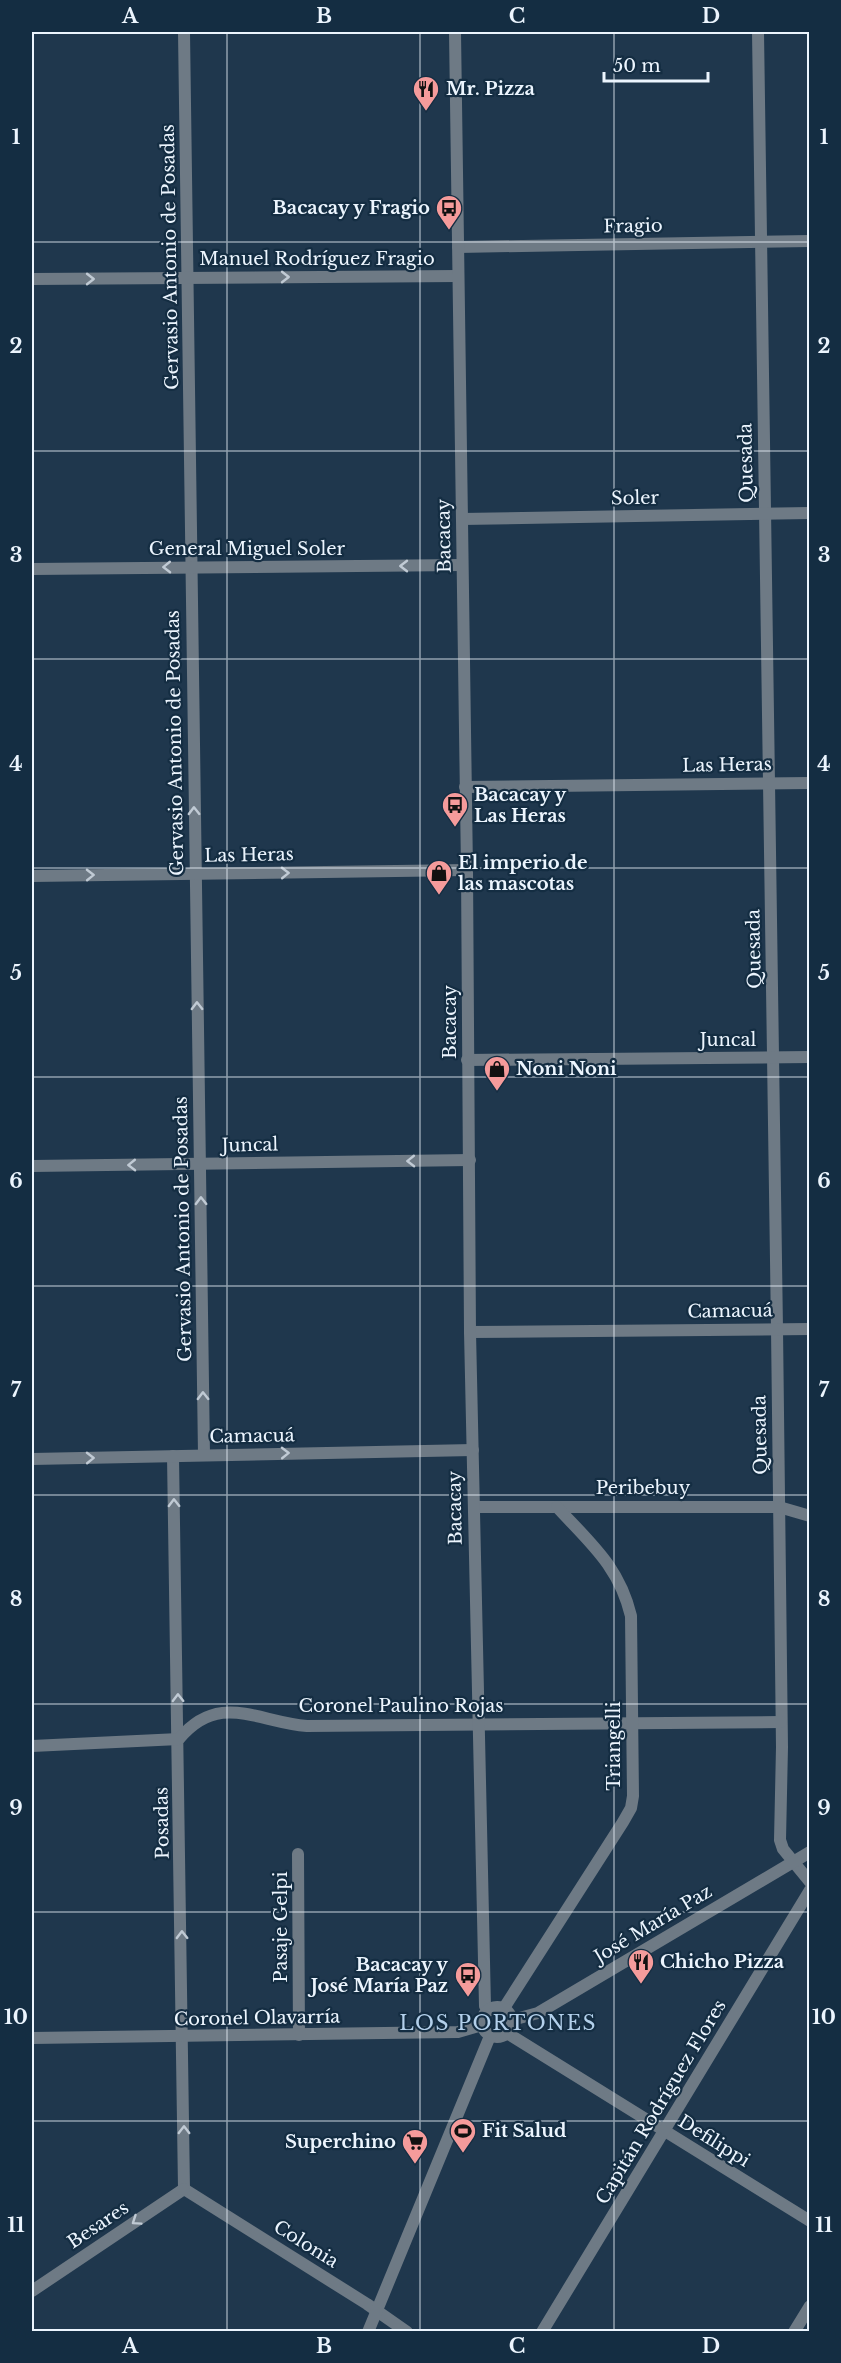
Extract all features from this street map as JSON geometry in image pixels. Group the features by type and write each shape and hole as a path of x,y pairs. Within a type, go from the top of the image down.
{"street":[{"name":"Gervasio Antonio de Posadas","path":"184,32 204,1455"},
{"name":"Bacacay","path":"455,32 467,870 470,1332 483,1955 485,2006 488,2011"},
{"name":"Quesada","path":"758,32 774,1058 781,1722 780,1840 792,1862 810,1882"},
{"name":"Fragio","path":"458,247 810,241"},
{"name":"Manuel Rodríguez Fragio","path":"32,279 458,276"},
{"name":"Soler","path":"462,519 810,513"},
{"name":"General Miguel Soler","path":"32,568 462,565"},
{"name":"Las Heras","path":"465,787 810,783"},
{"name":"Las Heras","path":"32,876 467,870"},
{"name":"Juncal","path":"467,1060 810,1057"},
{"name":"Juncal","path":"32,1166 470,1160"},
{"name":"Camacuá","path":"470,1332 810,1329"},
{"name":"Camacuá","path":"32,1459 473,1450"},
{"name":"Posadas","path":"173,1456 184,2189"},
{"name":"Peribebuy","path":"474,1507 779,1508 810,1516"},
{"name":"Triangelli","path":"504,2008 631,1808 631,1616 626,1596 608,1562 557,1507"},
{"name":"Coronel Paulino Rojas","path":"179,1739 197,1720 225,1713 243,1713 307,1726 781,1722"},
{"path":"32,1746 179,1739"},
{"name":"José María Paz","path":"513,2020 538,2013 810,1852"},
{"name":"Pasaje Gelpi","path":"298,1854 299,2035"},
{"name":"Capitán Rodríguez Flores","path":"542,2331 810,1890"},
{"path":"497,2007 504,2008 513,2020 507,2034 499,2037 490,2036 482,2025 483,2018 488,2011 497,2007"},
{"name":"Coronel Olavarría","path":"32,2038 458,2032 482,2025"},
{"name":"Defilippi","path":"507,2034 810,2222"},
{"path":"368,2331 490,2036"},
{"name":"Colonia","path":"184,2189 407,2331"},
{"name":"Besares","path":"32,2291 184,2189"},
{"path":"794,2331 810,2306"}],"place":[{"name":"Mr. Pizza","path":"426,112"},
{"name":"Bacacay y Fragio","path":"449,231"},
{"name":"Bacacay y Las Heras","path":"455,828"},
{"name":"El imperio de las mascotas","path":"439,896"},
{"name":"Noni Noni","path":"497,1092"},
{"name":"Chicho Pizza","path":"641,1985"},
{"name":"Bacacay y José María Paz","path":"468,1998"},
{"name":"Fit Salud","path":"463,2154"},
{"name":"Superchino","path":"415,2165"}],"district":[{"name":"LOS PORTONES","path":"498,2023"}]}
